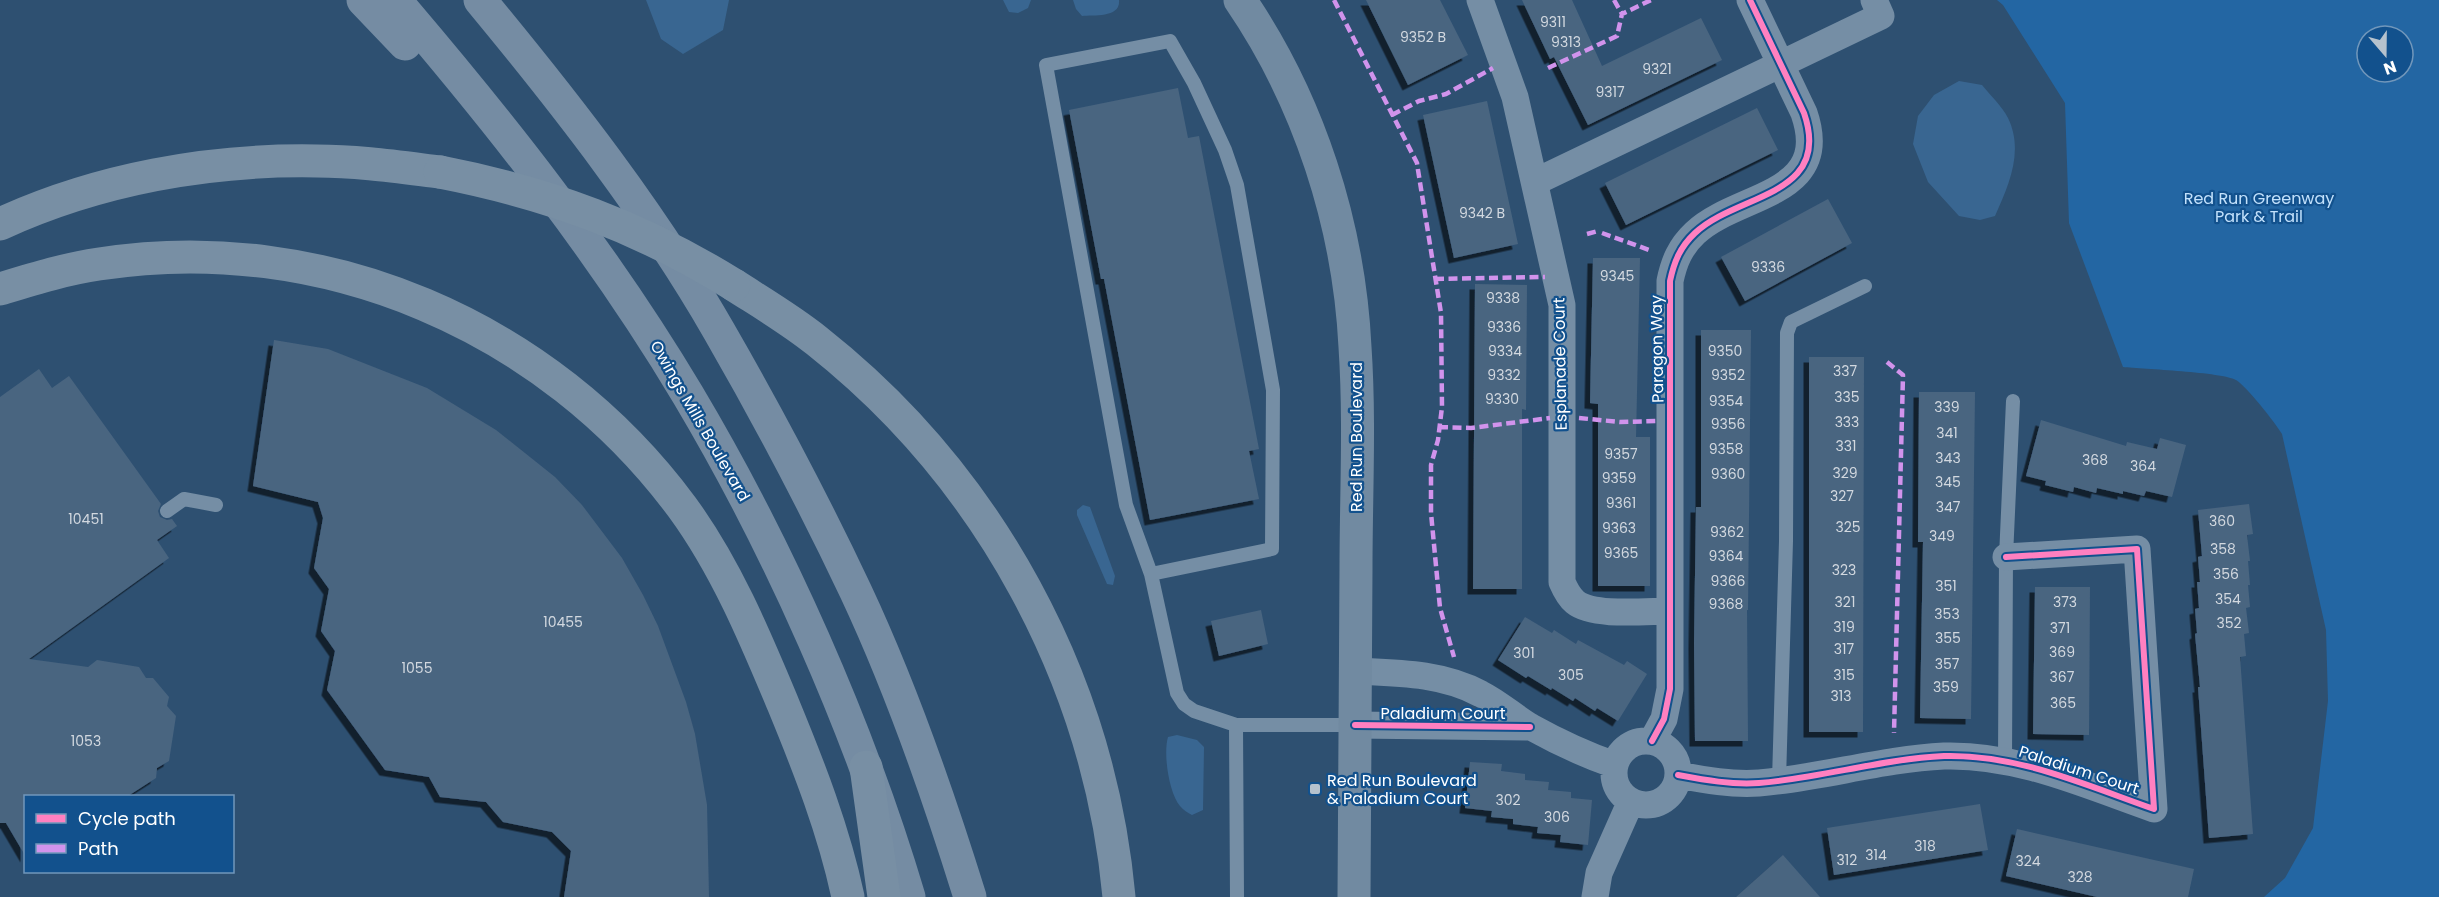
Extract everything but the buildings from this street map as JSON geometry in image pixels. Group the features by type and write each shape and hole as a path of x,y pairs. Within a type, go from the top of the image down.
{"highway":[{"path":"0,224 61,200 111,184 161,173 267,161 318,160 440,171 510,186 579,208 650,238 695,261 817,341 869,387 945,467 1001,545 1045,626 1081,713 1109,814 1119,897"},
{"path":"0,289 52,273 100,264 148,259 240,258 287,264 366,283 445,312 487,334 527,360 598,415 626,443 676,500 705,542 747,620 795,733 820,798 848,897"},
{"path":"866,767 884,897"}],"main road":[{"path":"363,0 413,54 484,107"},
{"name":"Owings Mills Boulevard","path":"395,0 484,107 588,244 688,395 753,513 785,580 866,767 909,897"},
{"path":"480,0 561,99 640,209 718,330 767,416 852,584 889,669 930,774 970,897"},
{"name":"Red Run Boulevard","path":"1240,0 1276,59 1300,109 1325,179 1343,251 1353,316 1356,356 1354,897"}],"street":[{"name":"Esplanade Court","path":"1480,0 1515,98 1562,305 1562,582 1575,602 1586,608 1600,611 1670,611"},
{"name":"Paragon Way","path":"1652,741 1664,719 1668,703 1670,281 1674,263 1683,246 1696,232 1709,223 1779,189 1796,176 1805,162 1810,146 1810,129 1750,0"},
{"path":"1535,182 1881,16 1874,0"},
{"name":"Paladium Court","path":"1678,775 1720,782 1758,783 1914,759 1945,756 2005,759 2030,765 2154,809 2137,549 2006,556"},
{"name":"Paladium Court","path":"1355,672 1400,672 1455,684 1481,694 1530,727 1615,765"},
{"name":"Paladium Court","path":"1355,726 1530,727"},
{"path":"1652,741 1660,743 1676,759 1678,775 1676,785 1662,801 1641,804 1631,801 1617,786 1615,765 1623,751 1629,746 1636,742 1652,741"},
{"path":"1595,897 1599,873 1631,801"}],"lane":[{"path":"1151,574 1272,549 1273,390 1237,185 1225,150 1194,83 1170,41 1046,65 1126,505 1151,574 1177,693 1184,704 1194,711 1236,725 1355,726"},
{"path":"1779,780 1786,541 1787,333 1791,322 1865,286"},
{"path":"2005,759 2006,556 2013,400"},
{"path":"167,511 184,499 216,505"},
{"path":"1236,725 1237,897"}],"green space":[{"name":"Red Run Greenway Park & Trail","path":"1997,0 2439,0 2439,897 2264,897 2285,878 2313,828 2328,701 2326,630 2282,434 2260,405 2236,380 2199,373 2123,367 2069,223 2065,103 2003,5"}],"shaded area":[{"path":"646,0 729,0 723,30 683,54 661,39"},
{"path":"1003,0 1031,0 1028,8 1018,13 1009,12"},
{"path":"1073,0 1119,0 1116,10 1111,13 1082,16"},
{"path":"1959,81 1982,85 2008,118 2015,143 2013,168 1995,216 1980,220 1959,216 1928,182 1913,144 1918,116 1934,95"},
{"path":"1083,505 1090,507 1115,576 1113,585 1107,584 1077,515 1077,510"},
{"path":"1177,735 1197,740 1204,747 1203,810 1192,815 1176,800 1168,773 1166,753 1168,737"}],"marked path":[{"path":"1334,0 1417,163 1441,313 1442,407 1438,440 1431,465 1431,513 1440,608 1454,657"},
{"path":"1614,0 1622,14"},
{"path":"1548,68 1617,36 1622,14 1651,0"},
{"path":"1392,115 1419,101 1446,94 1493,68"},
{"path":"1587,234 1598,231"},
{"path":"1602,233 1652,251"},
{"path":"1435,279 1545,277"},
{"path":"1887,362 1903,375 1894,733"},
{"path":"1439,427 1471,428 1550,418"},
{"path":"1579,418 1620,422 1658,421"}],"cycle path":[{"path":"1652,741 1664,719 1670,689 1670,281 1676,261 1690,238 1713,220 1776,190 1793,177 1805,162 1809,141 1804,113 1750,0"},
{"path":"1678,775 1729,783 1759,783 1921,758 1971,757 1998,760 2051,773 2154,809 2137,549 2006,557"},
{"path":"1355,725 1530,727"}],"place":[{"name":"Red Run Boulevard & Paladium Court","path":"1315,789"}]}
